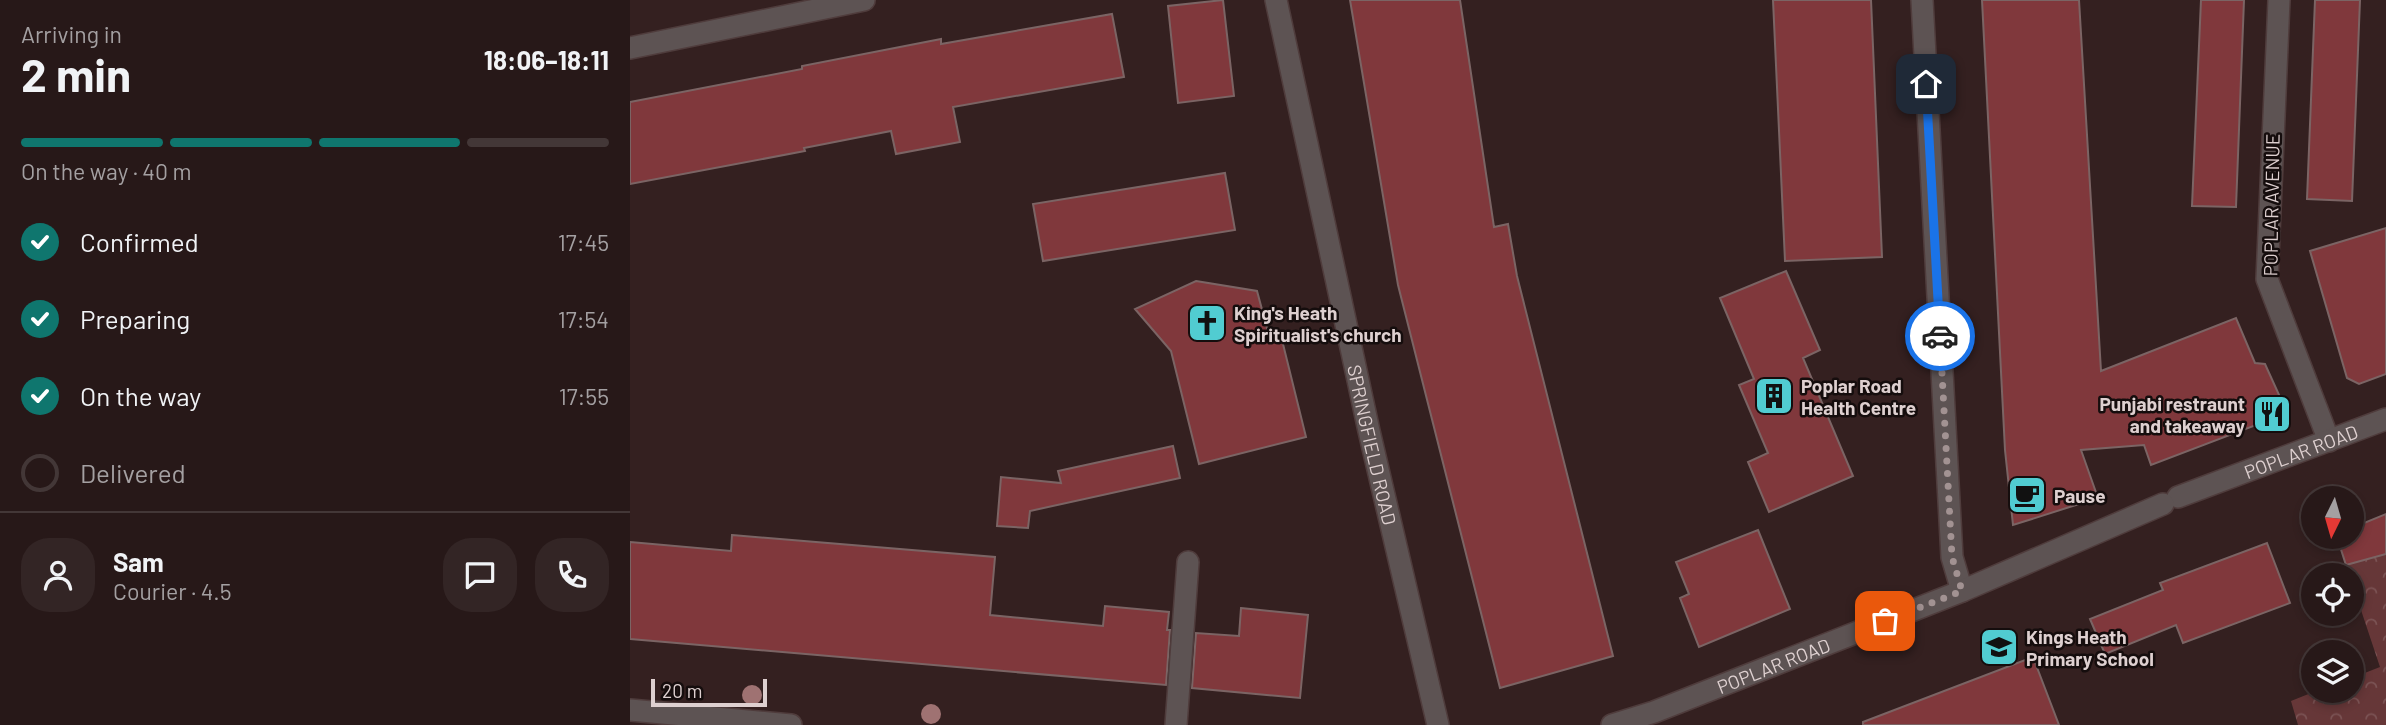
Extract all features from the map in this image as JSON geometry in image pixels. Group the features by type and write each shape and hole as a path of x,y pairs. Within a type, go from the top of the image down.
{"street":[{"path":"630,48 823,4 864,0"},
{"name":"SPRINGFIELD ROAD","path":"1276,0 1369,431 1438,725"},
{"path":"1922,0 1952,557 1962,591"},
{"name":"POPLAR AVENUE","path":"2279,0 2267,279 2329,441"},
{"name":"POPLAR ROAD","path":"1612,725 1654,712 1962,591 2170,501 2386,419"},
{"path":"1176,725 1188,562"},
{"path":"630,710 791,725"}],"green space":[{"path":"2386,554 2386,725 2298,725 2291,701 2301,697 2301,703 2364,703 2364,673 2380,667 2364,619 2364,563 2353,563"}],"building":[{"path":"1223,0 1234,96 1178,103 1168,6"},
{"path":"1350,0 1460,0 1494,227 1508,224 1517,276 1613,656 1500,688 1398,285"},
{"path":"1773,0 1871,0 1882,257 1785,261"},
{"path":"1982,0 2079,0 2101,371 2236,318 2255,363 2265,364 2280,397 2281,409 2272,419 2151,465 2144,445 2081,450 2098,498 2013,525 2005,450"},
{"path":"2201,0 2244,0 2236,207 2192,206"},
{"path":"2315,0 2360,0 2352,201 2307,199"},
{"path":"1112,14 1124,77 953,107 960,142 896,154 891,131 804,148 805,151 630,184 630,102 941,39 941,44"},
{"path":"1225,173 1235,230 1043,261 1033,204"},
{"path":"2386,228 2386,374 2359,384 2347,378 2310,251"},
{"name":"Poplar Road Health Centre","path":"1786,271 1820,350 1803,358 1853,476 1769,512 1748,462 1768,453 1739,385 1754,379 1720,298"},
{"path":"1196,281 1257,291 1271,343 1282,340 1306,437 1199,464 1171,351 1135,309"},
{"path":"1173,446 1180,478 1030,511 1028,528 997,526 1001,477 1061,483 1058,471"},
{"path":"2386,514 2386,554 2345,563 2341,550 2364,550 2364,523"},
{"path":"1758,530 1790,609 1699,647 1680,598 1689,594 1676,562"},
{"path":"732,535 995,557 990,615 1103,626 1105,606 1169,612 1166,685 630,639 630,542 731,551"},
{"path":"2267,543 2290,603 2183,643 2176,625 2105,654 2090,619 2163,590 2160,583"},
{"path":"1241,608 1308,615 1300,698 1192,688 1196,633 1239,636"},
{"path":"2033,657 2059,725 1863,725 1863,722"}],"way so far":[{"path":"1885,621 1962,591 1952,557 1940,336"}],"place":[{"name":"King's Heath Spiritualist's church","path":"1207,323"},
{"name":"Poplar Road Health Centre","path":"1774,396"},
{"name":"Punjabi restraunt and takeaway","path":"2272,414"},
{"name":"Pause","path":"2027,495"},
{"name":"Kings Heath Primary School","path":"1999,647"}],"route":[{"path":"1926,84 1940,336"}]}
